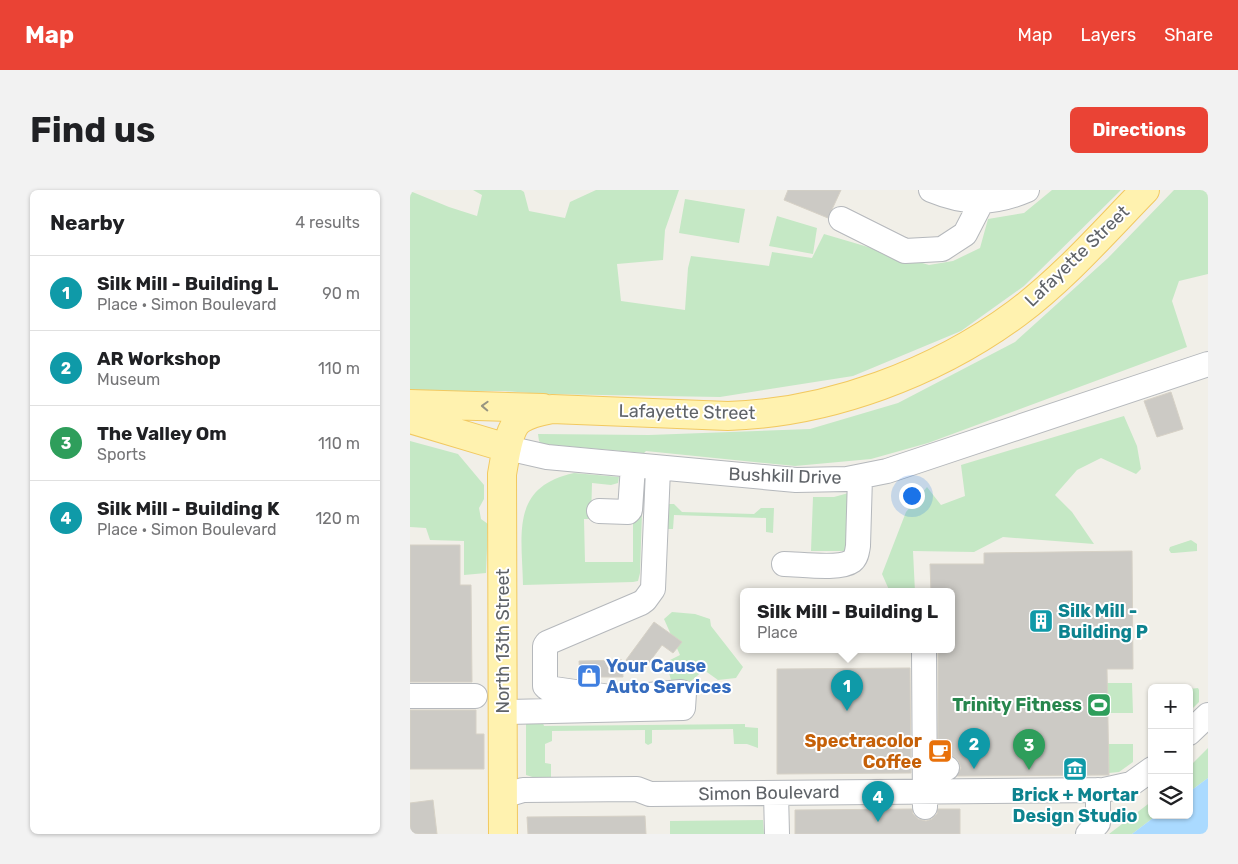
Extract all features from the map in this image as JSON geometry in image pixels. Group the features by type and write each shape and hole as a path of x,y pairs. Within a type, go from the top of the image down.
{"main road":[{"name":"Lafayette Street","path":"507,448 517,422 528,415 552,409 728,416 752,415 835,400 885,384 912,373 969,344 1017,313 1068,270 1145,190"},
{"path":"410,404 552,409"},
{"name":"Bushkill Drive","path":"410,419 507,448"},
{"name":"North 13th Street","path":"503,834 502,474 507,448"}],"street":[{"path":"931,190 950,198 976,202 1004,199 1026,190"},
{"path":"841,219 905,251 942,249 966,234 982,201"},
{"name":"Bushkill Drive","path":"507,448 547,457 658,469 796,480 847,479 886,471 930,457 1208,364"},
{"path":"599,511 628,512 630,510 633,466"},
{"path":"503,712 683,708 684,693 681,692 617,698 547,688 545,686 545,646 547,643 645,600 653,589 658,469"},
{"path":"784,564 835,565 852,561 856,556 858,546 860,477"},
{"path":"924,653 931,784"},
{"path":"410,696 475,696"},
{"path":"1193,729 1208,715"},
{"name":"Simon Boulevard","path":"503,796 523,790 637,789 650,794 776,793 931,784 1098,790 1112,789 1131,784 1148,772"},
{"path":"1088,834 1098,823 1098,790"},
{"path":"776,793 778,834"}],"green space":[{"path":"473,190 521,190 524,192 529,211 565,218 570,202 596,190 679,190 665,230 663,260 617,264 621,301 685,310 688,268 691,256 769,266 772,252 812,258 824,234 929,265 953,261 980,248 988,219 1024,213 1052,190 1121,190 1024,286 961,331 853,376 720,397 543,394 505,391 410,391 410,191 477,216 482,195"},
{"path":"1174,190 1208,190 1208,274 1179,281 1172,301 1187,347 928,443 871,459 795,466 646,451 644,453 542,444 539,441 538,434 649,435 810,429 898,403 1015,342 1108,258"},
{"path":"685,199 745,209 739,243 679,233"},
{"path":"777,216 817,228 813,254 769,246"},
{"path":"1124,416 1137,446 1141,469 1136,474 1101,458 1077,470 1055,495 1072,512 1094,544 1003,537 974,552 913,551 915,588 888,588 882,574 906,512 927,487 941,505 965,496 961,465"},
{"path":"410,441 458,454 484,485 484,499 479,508 481,519 488,524 486,573 464,575 464,541 430,540 426,528 410,527"},
{"path":"574,473 619,477 618,483 611,485 592,483 591,519 584,519 585,562 633,562 633,519 643,482 640,573 638,581 523,585 522,531 524,515 529,501 539,489 553,480"},
{"path":"852,492 846,551 811,551 813,497 834,497"},
{"path":"667,504 674,504 682,512 754,514 761,508 774,508 773,533 766,532 766,518 674,515 673,529 666,529"},
{"path":"1191,540 1197,544 1197,551 1171,553 1169,550 1170,547"},
{"path":"672,612 695,614 710,619 711,626 743,667 736,678 718,680 704,670 691,681 671,680 666,662 680,655 664,619"},
{"path":"1107,683 1132,683 1133,713 1108,713"},
{"path":"1198,688 1199,690 1199,702 1193,708 1193,689"},
{"path":"543,723 544,726 745,724 745,727 758,728 758,748 747,744 734,744 733,729 652,730 652,743 648,745 645,743 645,730 552,731 552,741 545,744 545,763 551,764 551,779 539,779 526,775 526,724"},
{"path":"1108,744 1133,744 1133,762 1119,772 1109,773"},
{"path":"1208,748 1208,778 1193,789 1193,774 1193,763"},
{"path":"1148,804 1148,819 1152,819 1132,834 1109,834"},
{"path":"763,820 764,834 670,834 670,821"}],"water":[{"path":"1208,778 1208,834 1132,834 1152,819 1193,819 1193,789"}],"building":[{"path":"788,190 841,190 828,218 784,200"},
{"path":"1171,392 1183,429 1157,437 1144,401"},
{"path":"410,545 460,545 460,585 471,585 472,682 410,682"},
{"path":"1132,551 1133,669 1107,669 1109,775 957,776 961,768 958,760 953,756 938,755 938,653 955,653 955,588 931,588 930,564 984,564 984,553"},
{"path":"654,622 682,642 673,653 662,645 642,672 626,660"},
{"path":"622,660 623,677 580,677 579,661"},
{"path":"910,668 911,773 777,774 777,669"},
{"path":"410,710 476,710 476,734 484,734 484,769 410,769"},
{"path":"433,800 437,834 410,834 410,803"},
{"path":"912,809 913,814 918,819 926,821 932,819 937,814 938,809 960,809 960,834 795,834 795,810"},
{"path":"645,816 646,834 528,834 527,817"}],"place":[{"name":"Silk Mill - Building P","path":"1041,621"},
{"name":"Your Cause Auto Services","path":"589,676"},
{"name":"Trinity Fitness","path":"1099,705"},
{"name":"Silk Mill - Building L","path":"847,711"},
{"name":"Spectracolor Coffee","path":"940,751"},
{"name":"AR Workshop","path":"974,769"},
{"name":"Brick + Mortar Design Studio","path":"1075,769"},
{"name":"The Valley Om","path":"1029,770"},
{"name":"Silk Mill - Building K","path":"878,822"}]}
